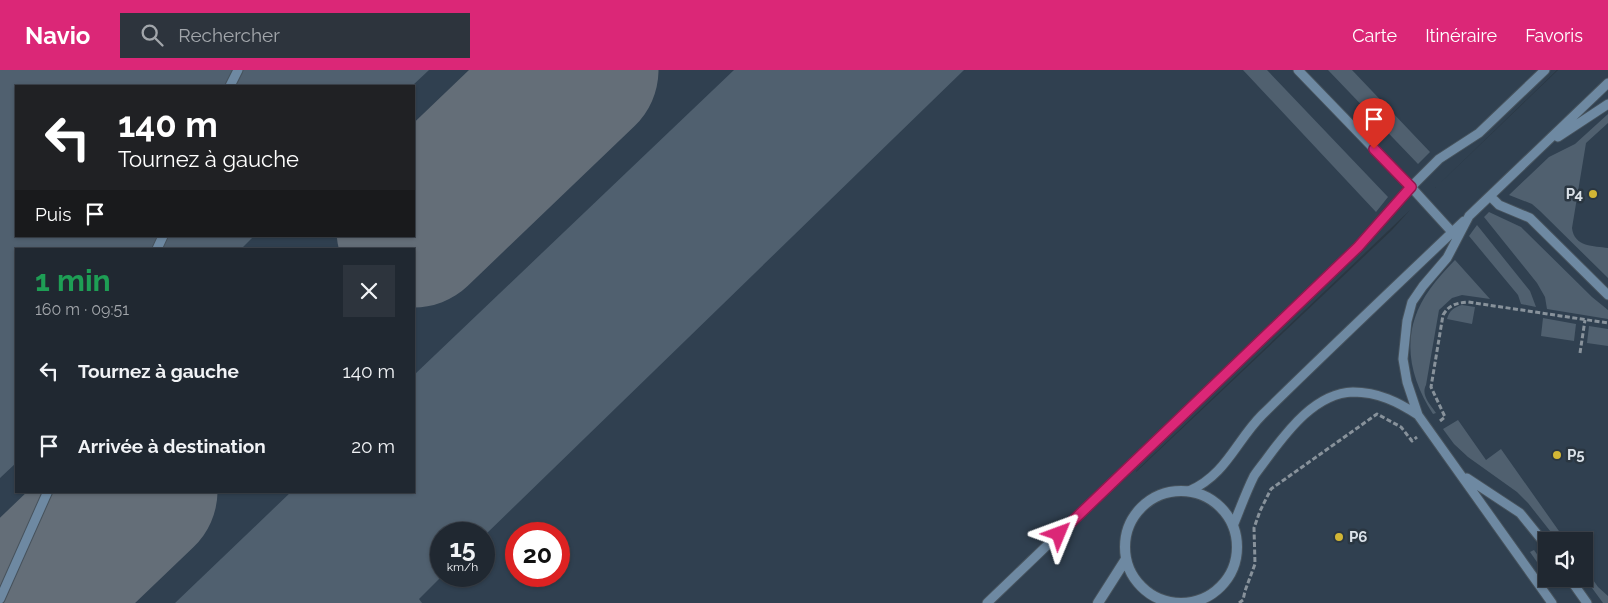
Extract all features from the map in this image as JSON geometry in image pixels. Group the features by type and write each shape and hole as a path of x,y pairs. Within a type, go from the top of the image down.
{"street":[{"path":"1170,491 1190,491 1208,497 1223,509 1233,526 1237,544 1235,563 1226,580 1212,593 1196,601 1178,603 1157,601 1133,576 1126,559 1125,541 1130,524 1140,509 1154,498 1170,491"},
{"path":"1098,603 1126,559"}],"lane":[{"path":"230,85 238,70"},
{"path":"1298,70 1452,232"},
{"path":"987,603 1358,247 1411,187 1439,159 1479,133 1545,70"},
{"path":"1190,491 1222,468 1259,417 1608,83"},
{"path":"1538,149 1608,104"},
{"path":"1490,196 1499,204 1530,218 1608,295"},
{"path":"1469,216 1447,258 1412,302 1407,320 1403,359 1407,382 1418,415 1552,603"},
{"path":"1233,526 1254,476 1282,438 1308,412 1324,401 1340,394 1352,392 1369,393 1395,401 1418,415"},
{"path":"1461,474 1520,513 1538,535"},
{"path":"0,599 47,493"},
{"path":"1576,587 1587,603"}],"path":[{"path":"1580,353 1585,320 1608,323"}],"shaded area":[{"path":"0,70 1557,70 1435,188 1558,70 1608,70 1608,603 0,603","holes":["1410,210 1392,230 1136,472 1136,471"]},
{"path":"0,70 429,70 413,85 15,85 15,237 253,237 242,248 15,248 15,464 0,478"},
{"path":"734,70 964,70 495,525 495,522 430,522 431,587 419,599 422,603 175,603 290,493 415,493 415,374"},
{"path":"1243,70 1267,70 1388,197 1376,212"},
{"path":"1328,70 1352,70 1430,152 1418,164"},
{"path":"1608,114 1608,123 1586,143 1572,228 1576,239 1581,242 1591,246 1608,248 1608,278 1532,204 1509,195 1549,157 1575,144"},
{"path":"1489,212 1521,227 1592,297 1608,310 1608,319 1547,309 1545,297 1537,283 1484,217"},
{"path":"1477,225 1530,291 1536,307 1521,304 1518,295 1469,236"},
{"path":"1455,260 1490,299 1462,295 1452,298 1439,310 1424,392 1426,399 1436,413 1433,414 1417,383 1410,352 1411,336 1414,320 1420,305 1430,289"},
{"path":"1462,305 1475,307 1472,324 1447,319 1452,310"},
{"path":"1543,318 1576,324 1574,341 1541,336"},
{"path":"1589,326 1608,329 1608,346 1587,343"},
{"path":"1458,420 1486,460 1501,449 1560,532 1551,532 1517,492 1468,457 1454,444 1443,429"},
{"path":"1534,550 1538,556 1538,564 1530,552"},
{"path":"1593,580 1608,596 1608,603 1603,603 1591,587 1593,587"}],"runway":[{"path":"415,229 581,70"},
{"path":"23,603 138,493"}],"place":[{"name":"P4","path":"1593,194"},
{"name":"P5","path":"1557,455"},
{"name":"P6","path":"1339,537"}],"route":[{"path":"1059,534 1358,247 1411,187 1374,149"}]}
